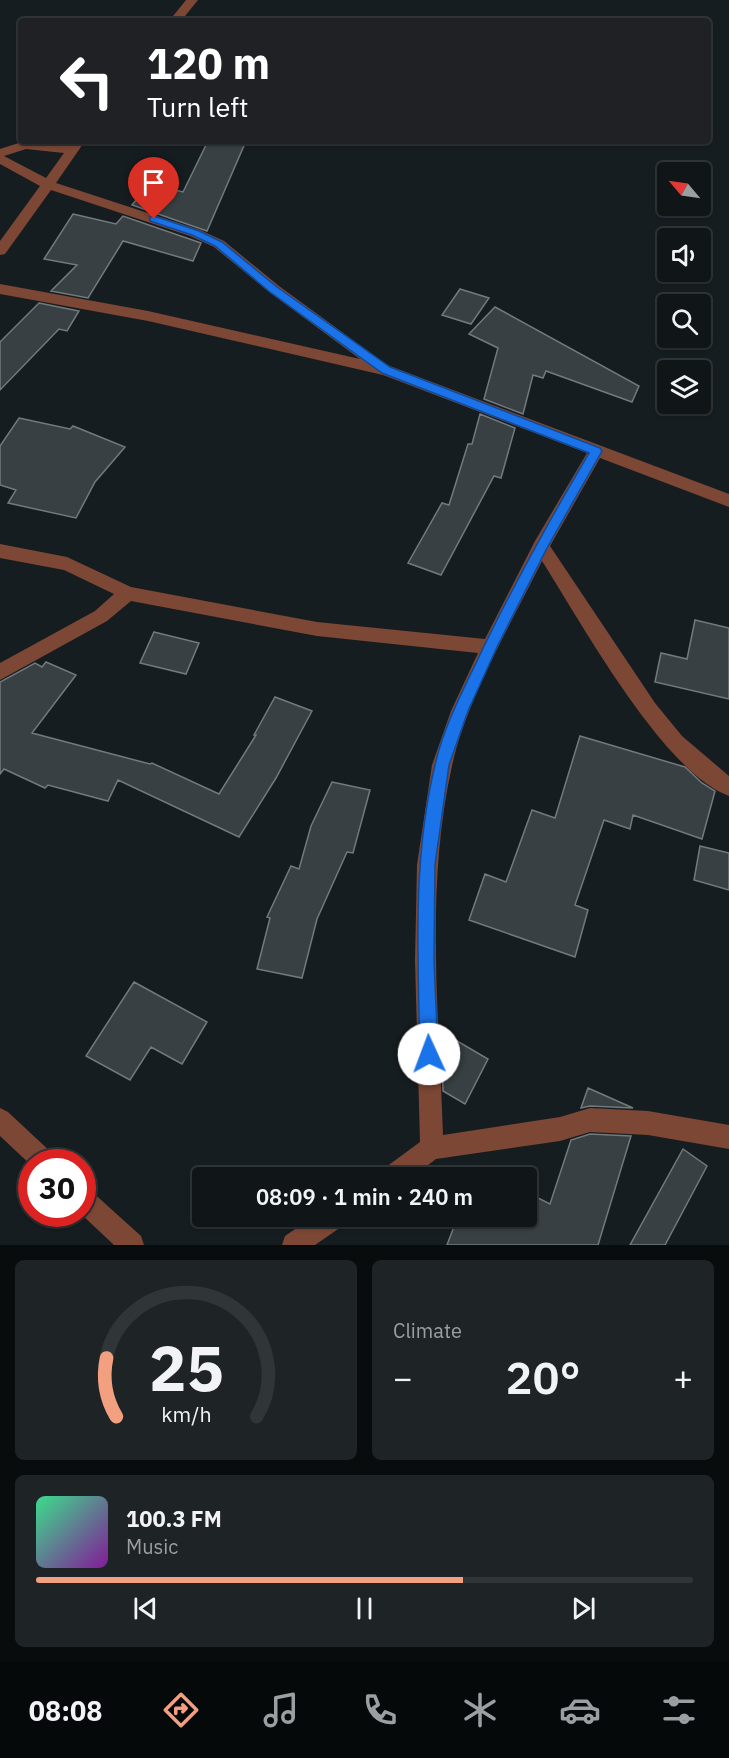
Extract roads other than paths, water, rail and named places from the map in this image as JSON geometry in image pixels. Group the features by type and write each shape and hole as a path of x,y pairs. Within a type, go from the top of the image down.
{"street":[{"path":"177,18 192,0"},
{"path":"0,153 25,145 75,146"},
{"path":"0,251 75,146"},
{"path":"0,159 49,184 195,233 219,244 274,289 386,370"},
{"path":"0,289 148,316 386,370 729,501"},
{"path":"432,1148 426,960 427,865 442,765 460,711 490,647 541,546 596,451"},
{"path":"541,546 648,709 675,742 729,787"},
{"path":"0,550 67,564 128,592 317,628 490,647"},
{"path":"0,672 101,615 128,592"},
{"path":"0,1120 31,1149"},
{"path":"405,1167 432,1148 560,1129 590,1120 648,1123 729,1137"},
{"path":"96,1211 132,1245"},
{"path":"294,1245 319,1227"}]}
